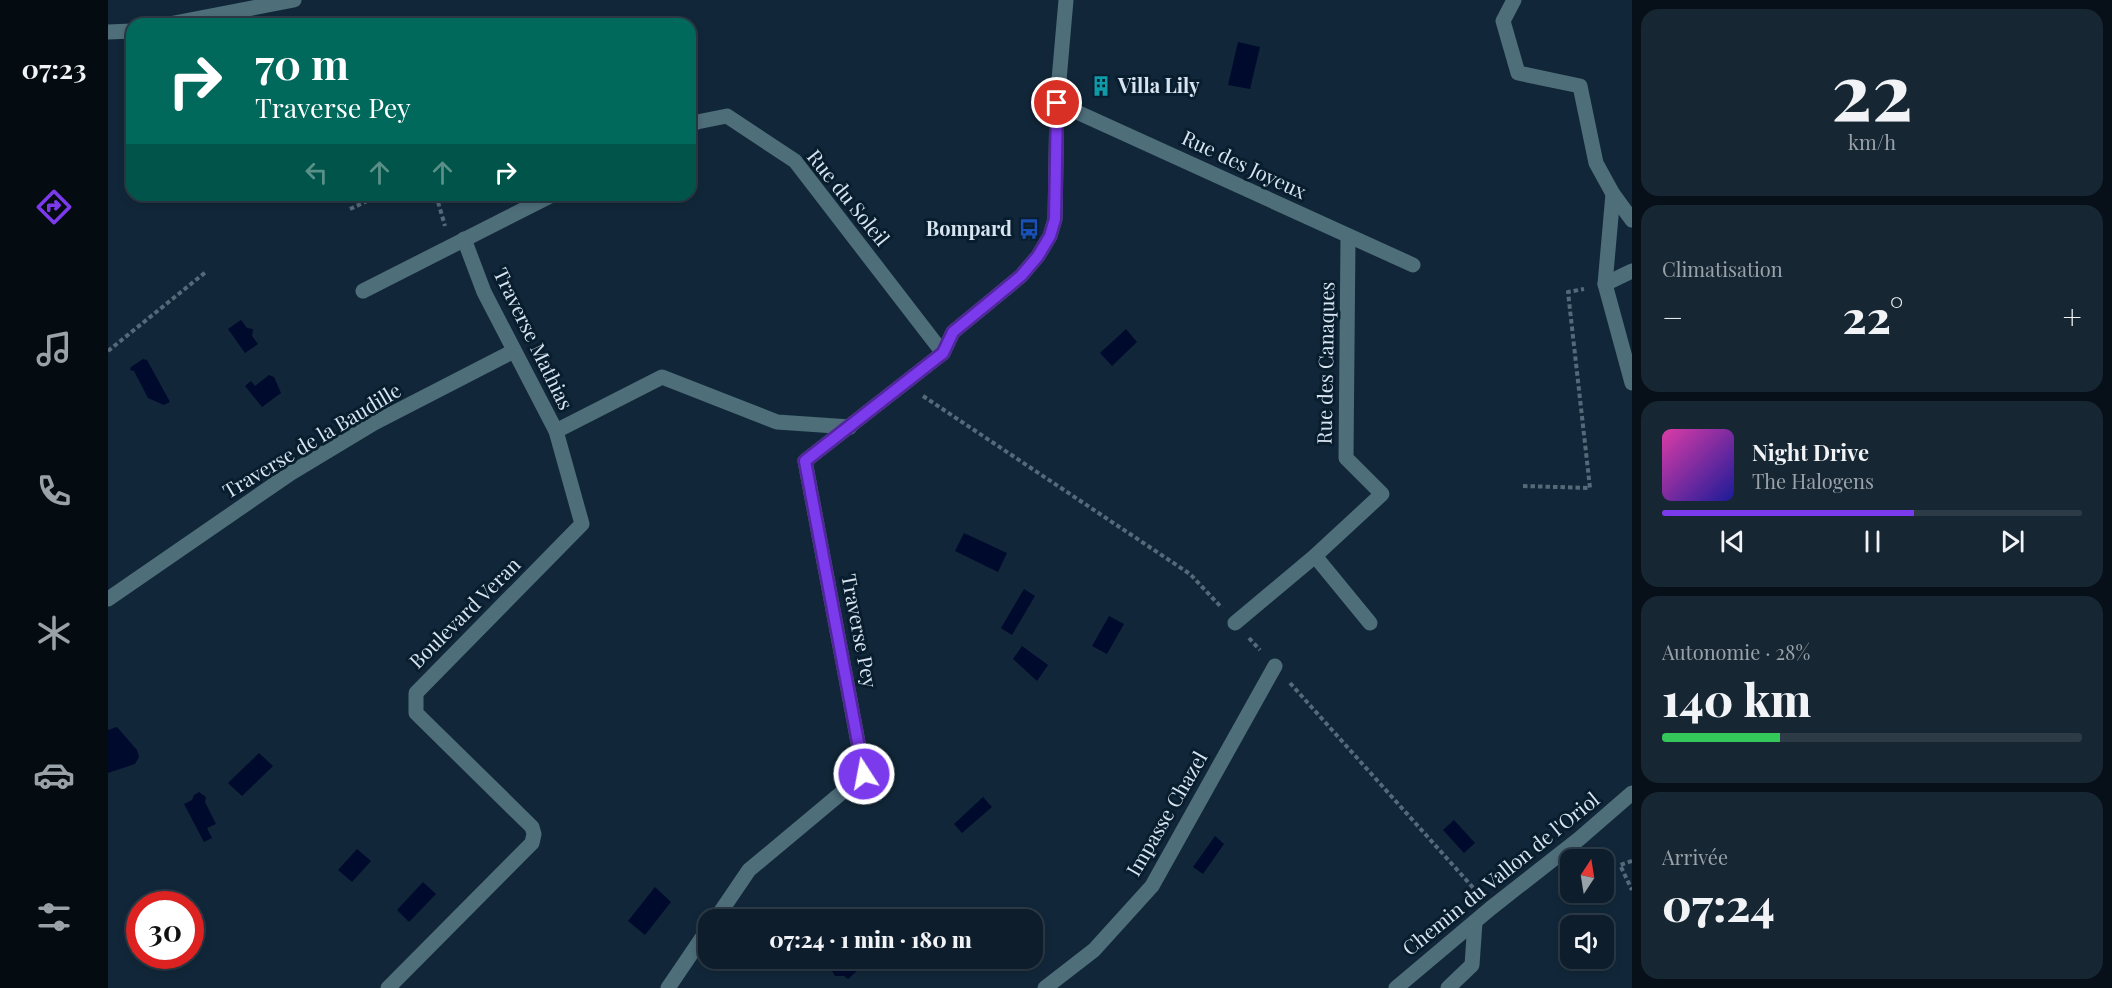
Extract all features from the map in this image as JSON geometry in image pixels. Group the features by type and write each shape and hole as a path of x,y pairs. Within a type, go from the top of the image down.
{"street":[{"path":"201,18 294,0"},
{"path":"943,353 953,332 1021,276 1038,256 1050,236 1055,219 1057,103 1066,0"},
{"path":"1514,0 1503,21 1518,73 1580,86 1596,163 1613,194 1632,220"},
{"path":"108,32 126,31"},
{"name":"Rue des Joyeux","path":"1057,103 1413,265"},
{"name":"Rue du Soleil","path":"696,122 727,116 795,161 943,353"},
{"path":"1613,194 1605,284 1632,383"},
{"path":"363,291 540,201"},
{"name":"Rue des Canaques","path":"1235,623 1315,556 1382,494 1346,458 1348,237"},
{"name":"Traverse Mathias","path":"457,242 556,431 662,377 777,422 850,427"},
{"path":"1605,284 1632,271"},
{"name":"Traverse de la Baudille","path":"108,599 291,473 374,423 514,351"},
{"name":"Traverse Pey","path":"722,909 748,870 864,774 805,461 943,353"},
{"name":"Boulevard Veran","path":"388,988 532,843 534,834 531,827 416,713 416,693 582,524 556,431"},
{"path":"1315,556 1370,623"},
{"name":"Impasse Chazel","path":"1045,988 1094,950 1152,886 1275,666"},
{"name":"Chemin du Vallon de l'Oriol","path":"1396,988 1632,793"},
{"path":"1448,988 1472,965 1475,922"},
{"path":"668,988 698,944"}],"path":[{"path":"350,208 366,201"},
{"path":"439,201 457,242"},
{"path":"108,351 207,271"},
{"path":"1523,486 1590,488 1569,298"},
{"path":"1632,861 1620,865 1632,890"}],"water":[{"path":"1238,42 1260,47 1250,89 1228,85"},
{"path":"241,320 247,328 253,329 252,336 258,344 245,353 228,329"},
{"path":"1126,329 1137,342 1112,366 1100,353"},
{"path":"143,359 147,360 170,402 164,405 148,398 134,371 130,370"},
{"path":"269,375 274,377 281,393 262,407 245,386 251,381 255,386"},
{"path":"964,533 1007,553 998,572 955,551"},
{"path":"1024,589 1035,596 1012,635 1001,628"},
{"path":"1109,616 1124,624 1107,654 1092,646"},
{"path":"1022,646 1048,665 1037,681 1013,659"},
{"path":"117,727 137,750 139,757 135,764 108,773 108,730"},
{"path":"259,753 273,766 242,796 228,783"},
{"path":"199,792 206,797 205,802 216,824 207,828 212,838 204,842 184,804 192,800"},
{"path":"983,797 992,807 962,833 954,824"},
{"path":"1454,820 1475,843 1464,853 1443,830"},
{"path":"1215,836 1224,844 1203,874 1193,867"},
{"path":"357,849 371,861 352,882 338,870"},
{"path":"423,882 436,894 409,922 397,910"},
{"path":"655,887 671,902 645,935 628,921"},
{"path":"832,969 859,969 848,979 844,976 835,976"}],"place":[{"name":"Villa Lily","path":"1101,86"},
{"name":"Bompard","path":"1029,229"}],"route":[{"path":"864,774 805,461 943,353 953,332 1021,276 1038,256 1050,236 1055,219 1057,103"}]}
